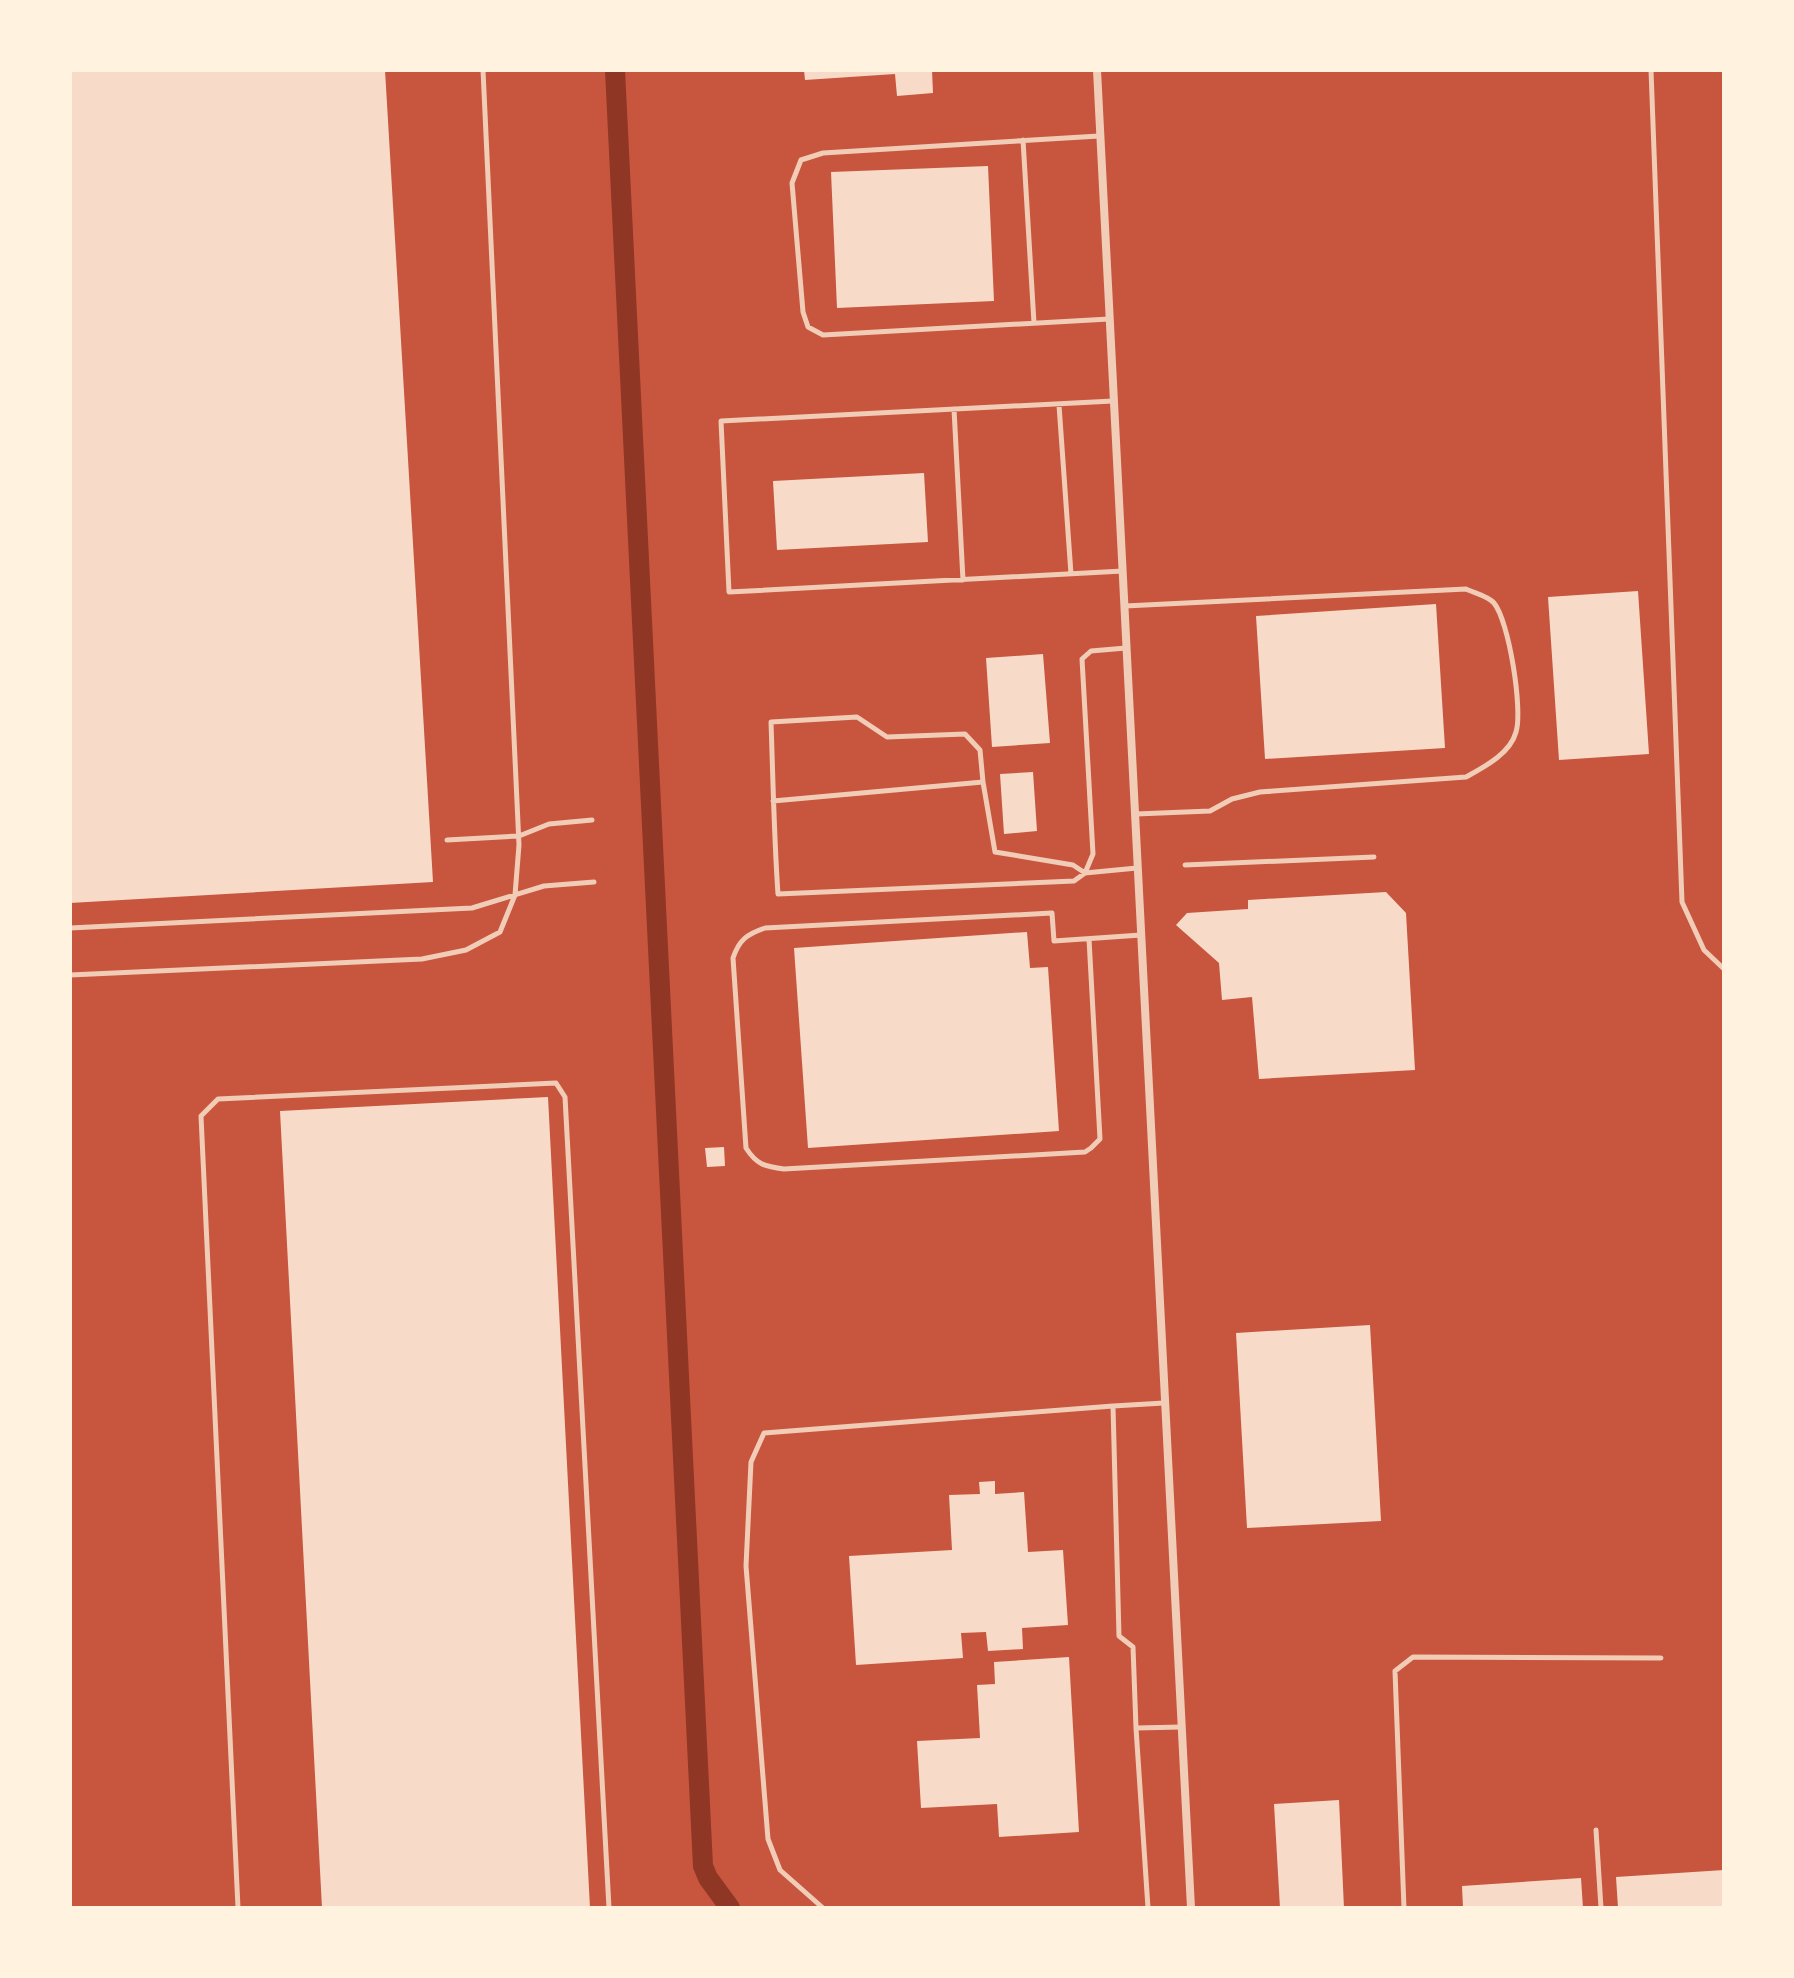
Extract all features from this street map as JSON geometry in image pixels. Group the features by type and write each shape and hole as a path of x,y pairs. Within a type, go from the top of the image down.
{"street":[{"path":"1097,70 1191,1908"}],"lane":[{"path":"70,975 422,959 466,950 500,932 515,895 519,836 483,70"},
{"path":"1651,70 1682,902 1704,950 1724,969"},
{"path":"1101,136 823,153 801,160 792,183 803,312 808,327 823,335 1110,319"},
{"path":"1023,140 1034,323"},
{"path":"1114,401 721,421 729,592 1123,571"},
{"path":"1059,405 1071,574"},
{"path":"954,409 963,580"},
{"path":"1125,606 1466,589 1493,601 1503,621 1510,645 1518,711 1516,733 1504,752 1466,777 1260,792 1232,799 1210,811 1136,814"},
{"path":"1085,873 1093,854 1082,659 1091,651 1127,648"},
{"path":"1085,873 1073,865 995,852 980,750 965,734 887,737 857,717 771,722 778,894 1074,881 1085,873 1138,868"},
{"path":"773,801 983,782"},
{"path":"447,840 519,836 549,824 592,820"},
{"path":"1185,865 1374,857"},
{"path":"70,928 472,908 544,886 594,882"},
{"path":"1089,939 1100,1139 1085,1152 784,1169 754,1160 746,1148 733,958 737,946 754,931 1052,913 1054,941 1142,935"},
{"path":"238,1908 201,1116 218,1099 556,1083 565,1097 609,1908"},
{"path":"823,1908 780,1870 768,1839 746,1566 751,1462 764,1433 1165,1403"},
{"path":"1113,1406 1119,1636 1133,1647 1148,1908"},
{"path":"1404,1908 1395,1671 1413,1657 1661,1658"},
{"path":"1136,1728 1181,1727"},
{"path":"1596,1830 1601,1908"}],"building":[{"path":"70,70 385,70 433,882 70,903"},
{"path":"804,70 932,70 933,93 897,96 895,74 805,80"},
{"path":"988,166 994,301 837,308 831,172"},
{"path":"924,473 928,542 777,550 773,481"},
{"path":"1638,591 1649,754 1559,760 1548,597"},
{"path":"1436,604 1445,748 1265,759 1256,616"},
{"path":"1043,654 1050,743 992,747 986,658"},
{"path":"1033,772 1037,831 1004,834 1000,774"},
{"path":"1386,892 1406,913 1415,1070 1259,1079 1252,997 1222,1000 1219,963 1176,925 1187,913 1248,909 1248,900"},
{"path":"1027,932 1030,968 1048,967 1059,1131 808,1148 794,948"},
{"path":"548,1097 590,1908 322,1908 280,1111"},
{"path":"724,1147 725,1166 707,1167 705,1148"},
{"path":"1370,1325 1381,1521 1247,1528 1236,1333"},
{"path":"995,1481 995,1494 1024,1492 1028,1552 1063,1550 1068,1625 1022,1628 1023,1649 988,1651 986,1632 961,1633 963,1658 856,1665 849,1556 952,1550 949,1495 980,1494 979,1482"},
{"path":"1069,1657 1079,1832 999,1837 997,1804 921,1808 917,1741 980,1738 977,1685 995,1684 994,1662"},
{"path":"1339,1800 1344,1908 1280,1908 1274,1804"},
{"path":"1724,1870 1724,1908 1618,1908 1616,1877"},
{"path":"1581,1878 1583,1908 1463,1908 1462,1886"}],"waterway":[{"path":"615,70 703,1866 730,1908"}]}
